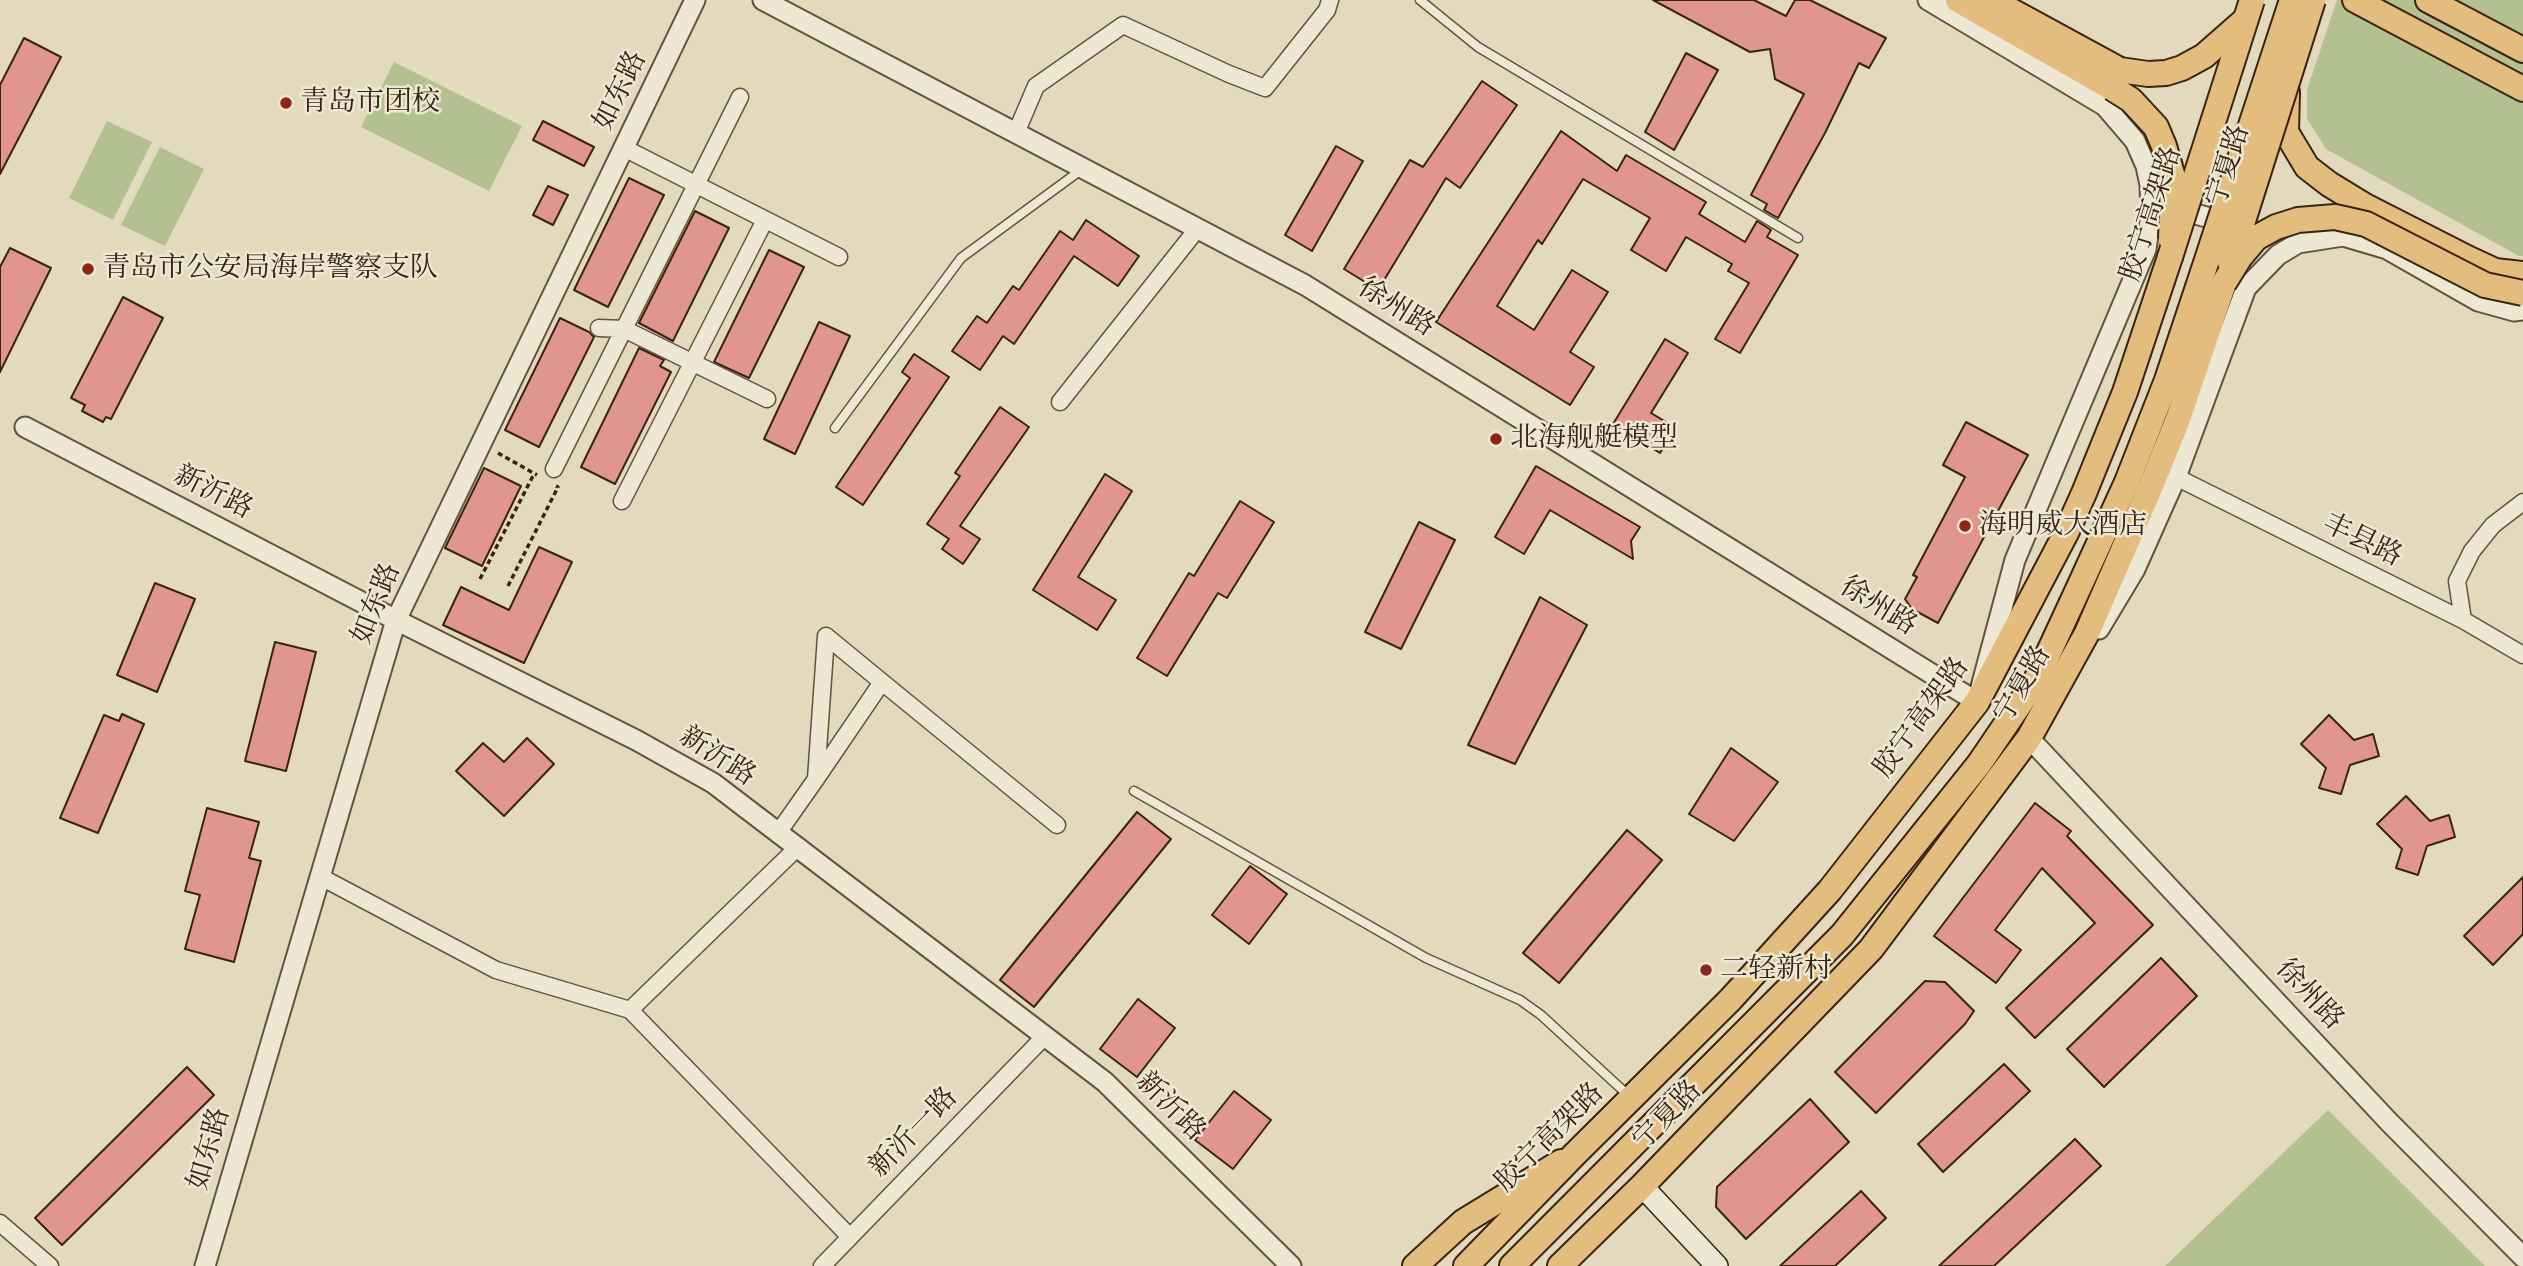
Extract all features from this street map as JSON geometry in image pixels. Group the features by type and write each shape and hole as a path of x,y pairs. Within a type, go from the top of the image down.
{"main road":[{"path":"1958,0 2116,79 2166,73 2182,68 2204,56 2249,10"},
{"path":"1992,0 2116,79 2156,127 2173,177 2169,257"},
{"path":"1512,1266 1842,935 1979,764 2036,680 2127,482 2167,380 2213,278 2292,0"},
{"name":"宁夏路","path":"1560,1266 1642,1186 1871,949 2029,737 2087,633 2178,419 2213,278 2287,80 2313,0"},
{"path":"2355,0 2523,89"},
{"path":"2428,0 2523,50"},
{"name":"胶宁高架路","path":"1465,1266 1730,1000 1830,890 1977,702 2066,533 2125,392 2249,10"},
{"path":"2287,80 2286,132 2307,167 2365,206 2469,259 2495,271 2523,274"},
{"path":"2213,278 2256,238 2276,227 2298,220 2334,217 2366,224 2485,285 2523,293"},
{"path":"1415,1266 1463,1222 1574,1154"},
{"path":"1642,1186 1717,1266"}],"street":[{"name":"如东路","path":"205,1266 396,620 695,0"},
{"name":"徐州路","path":"763,0 1305,285 1977,702"},
{"path":"1016,133 1035,86 1123,25 1265,88 1327,9 1330,0"},
{"path":"1928,0 2105,106 2135,141 2146,166 2150,185 2151,215 2146,249 2015,560 1977,702"},
{"path":"554,469 740,97"},
{"path":"624,148 839,257"},
{"path":"2151,215 2192,213 2210,218 2244,241 2261,271"},
{"path":"621,501 765,220"},
{"path":"1060,402 1198,228"},
{"path":"2066,671 2096,633 2135,569 2176,477 2246,288 2278,255 2298,243 2343,236 2387,249 2478,301 2514,311 2523,310"},
{"path":"599,328 624,329 767,399"},
{"name":"新沂路","path":"25,427 396,620 658,752 713,783 1105,1082 1291,1266"},
{"name":"丰县路","path":"2176,477 2463,620 2523,655"},
{"path":"2463,620 2457,581 2472,551 2493,525 2523,502"},
{"path":"816,779 826,636 1057,825"},
{"path":"778,833 882,682"},
{"name":"徐州路","path":"2029,737 2379,1112 2523,1257"},
{"path":"630,1010 797,848"},
{"path":"319,876 496,970 630,1010 850,1237"},
{"name":"新沂一路","path":"822,1266 1044,1037"},
{"path":"0,1223 50,1266"}],"lane":[{"path":"1420,0 1478,47 1798,238"},
{"path":"835,428 961,258 1083,168"},
{"path":"1135,790 1426,958 1520,1000 1541,1015 1632,1098"}],"path":[{"path":"481,444 558,487 508,586"},
{"path":"480,579 534,474"}],"green space":[{"path":"2337,0 2523,0 2523,256 2326,149 2307,119 2307,90"},
{"path":"394,62 522,126 489,191 361,127"},
{"path":"107,121 152,142 113,220 69,198"},
{"path":"160,147 204,169 165,246 121,225"},
{"path":"2328,1110 2485,1266 2165,1266"}],"building":[{"path":"1653,0 1754,0 1786,16 1795,0 1810,0 1886,38 1869,68 1859,63 1825,133 1778,218 1764,210 1767,204 1751,195 1804,94 1775,79 1770,49 1750,52"},
{"path":"24,38 61,57 0,174 0,85"},
{"path":"1686,53 1718,70 1674,150 1645,132"},
{"path":"1482,81 1517,105 1460,188 1446,178 1378,290 1344,269 1410,160 1423,167"},
{"path":"543,121 594,147 584,166 533,140"},
{"path":"1561,131 1617,171 1626,155 1706,202 1699,214 1745,242 1757,221 1771,230 1767,237 1798,255 1740,353 1715,339 1749,283 1728,271 1732,264 1686,237 1666,271 1631,250 1650,218 1583,179 1542,244 1538,240 1497,306 1534,330 1572,270 1608,292 1570,352 1594,367 1570,405 1436,322"},
{"path":"1336,146 1363,161 1312,251 1285,235"},
{"path":"629,178 664,195 608,307 574,290"},
{"path":"548,186 568,195 553,225 533,215"},
{"path":"695,211 729,228 673,341 639,323"},
{"path":"1086,220 1139,256 1118,286 1074,256 1014,344 1003,336 980,370 952,351 977,316 987,323 1013,286 1019,290 1060,231 1073,240"},
{"path":"10,248 51,268 0,372 0,267"},
{"path":"769,250 804,267 749,378 714,362"},
{"path":"123,297 163,318 111,419 106,417 103,422 82,411 85,405 71,398"},
{"path":"560,318 594,337 539,447 505,430"},
{"path":"819,322 850,336 795,454 764,439"},
{"path":"1665,339 1688,353 1651,413 1676,428 1660,453 1613,424"},
{"path":"639,348 664,360 660,366 671,372 615,484 581,467"},
{"path":"914,354 949,377 863,505 836,487 910,378 902,372"},
{"path":"1000,407 1029,427 960,526 980,539 963,564 942,549 949,539 927,524 960,476 955,473"},
{"name":"海明威大酒店","path":"1966,422 2028,455 1938,623 1912,609 1905,599 1917,577 1913,575 1965,477 1943,465"},
{"path":"1536,466 1640,527 1631,541 1633,559 1550,510 1524,554 1495,537"},
{"path":"484,468 521,486 482,566 445,548"},
{"path":"1105,474 1132,491 1078,577 1116,600 1097,630 1033,590"},
{"path":"1240,501 1274,522 1227,598 1218,593 1167,676 1137,658 1189,573 1194,576"},
{"path":"1419,522 1455,540 1401,649 1365,632"},
{"path":"539,547 572,562 524,663 443,625 461,587 509,610"},
{"path":"155,583 195,599 157,692 117,675"},
{"path":"1540,597 1587,625 1515,764 1468,745"},
{"path":"275,642 316,652 286,771 245,761"},
{"path":"122,714 144,724 98,833 60,818 104,715 119,721"},
{"path":"2329,715 2354,740 2373,734 2379,756 2350,765 2341,794 2319,788 2326,768 2301,744"},
{"path":"527,738 554,764 504,816 456,771 483,743 504,762"},
{"path":"1731,748 1778,782 1734,841 1689,814"},
{"path":"2406,796 2430,821 2449,815 2455,837 2427,846 2418,875 2396,868 2402,849 2377,824"},
{"path":"2035,803 2071,831 2067,836 2153,925 2035,1038 2006,1008 2095,923 2042,868 1995,930 2021,950 1996,983 1934,936"},
{"path":"207,808 259,822 249,858 261,861 234,962 185,949 200,895 185,891"},
{"path":"1137,812 1171,839 1034,1007 1000,980"},
{"path":"1627,830 1662,860 1559,983 1523,953"},
{"path":"1250,866 1287,894 1249,944 1212,915"},
{"path":"2523,877 2523,934 2493,965 2464,936"},
{"path":"2161,958 2197,996 2104,1087 2067,1049"},
{"path":"1925,981 1945,982 1974,1011 1965,1024 1876,1113 1835,1072"},
{"path":"1138,999 1175,1028 1137,1077 1100,1049"},
{"path":"2004,1064 2030,1091 1943,1172 1918,1144"},
{"path":"187,1067 214,1095 62,1245 35,1218"},
{"path":"1234,1091 1271,1120 1233,1169 1195,1140"},
{"path":"1810,1099 1849,1142 1746,1239 1716,1207 1717,1187"},
{"path":"2075,1139 2101,1166 1994,1266 1939,1266"},
{"path":"1861,1191 1886,1218 1835,1266 1780,1266"}],"place":[{"name":"青岛市团校","path":"286,103"},
{"name":"青岛市公安局海岸警察支队","path":"88,269"},
{"name":"北海舰艇模型","path":"1496,439"},
{"name":"海明威大酒店","path":"1965,526"},
{"name":"二轻新村","path":"1706,970"}]}
